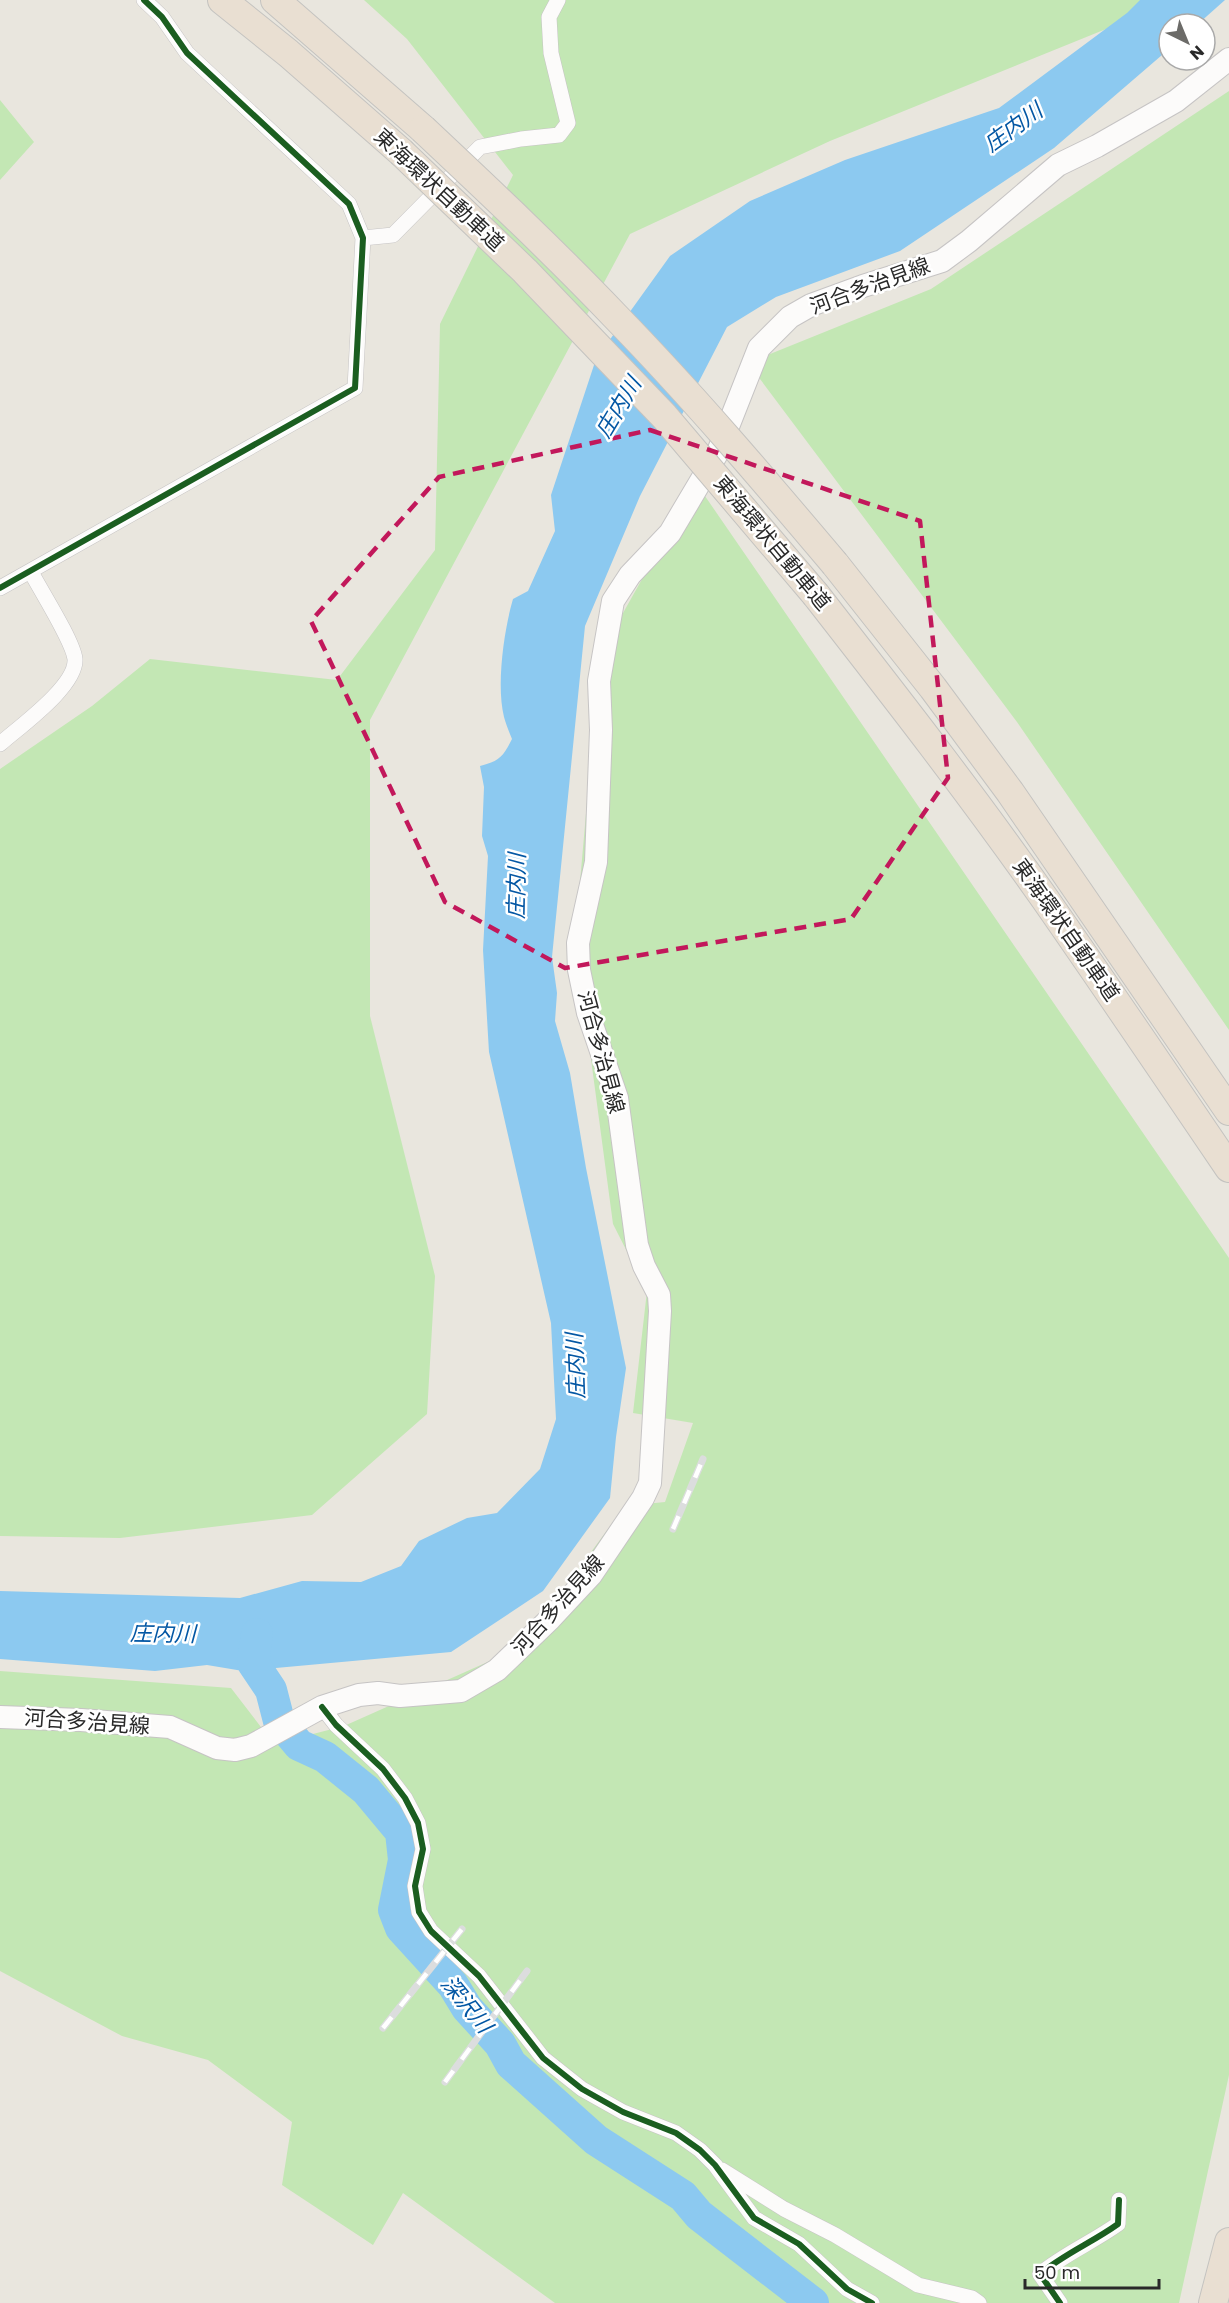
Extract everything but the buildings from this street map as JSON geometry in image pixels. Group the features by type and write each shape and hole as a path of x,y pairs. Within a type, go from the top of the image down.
{"highway":[{"name":"東海環状自動車道","path":"222,0 288,53 401,152 525,271 649,400 746,510 910,715 1005,844 1229,1168"},
{"name":"東海環状自動車道","path":"275,0 423,129 617,317 698,406 835,564 933,687 1010,792 1229,1111"},
{"path":"1214,2303 1229,2242"}],"main road":[{"name":"河合多治見線","path":"0,1717 170,1727 217,1748 235,1750 251,1746 316,1710 359,1695 400,1696 461,1690 497,1670 550,1619 591,1575 650,1483 659,1295 644,1266 637,1245 616,1098 588,1013 579,969 578,943 596,861 601,730 599,681 613,601 630,575 670,533 718,452 759,348 790,317 821,301 942,261 969,241 1058,165 1097,146 1176,101 1229,59"}],"street":[{"path":"0,588 356,388 363,238 349,204 187,53 162,17 144,0"},
{"path":"363,238 393,235 480,147 559,135 568,123 551,53 549,17 558,0"},
{"path":"0,744 56,695 71,676 75,660 71,646 31,572"},
{"path":"316,1710 336,1725 383,1769 405,1798 418,1823 423,1849 414,1886 419,1912 431,1931 479,1976 543,2058 582,2090 622,2112 676,2133 700,2150 715,2165 754,2218 799,2244 847,2289 872,2303"},
{"path":"715,2165 784,2209 835,2235 918,2285 972,2298 979,2303"},
{"path":"1060,2303 1040,2274 1058,2259 1105,2234 1118,2224 1119,2200"}],"highlighted area":[{"path":"650,430 920,521 948,778 851,919 565,968 445,902 311,621 439,477"}],"green space":[{"path":"364,0 1162,0 1153,10 830,141 630,234 370,720 370,1016 435,1276 427,1414 312,1515 120,1538 0,1536 0,769 92,706 150,659 337,680 435,550 440,324 513,175 407,39"},
{"path":"1229,91 1229,1030 1017,722 748,363 931,289"},
{"path":"0,100 34,142 0,180"},
{"path":"696,483 1229,1258 1229,2075 1179,2303 555,2303 403,2193 373,2245 282,2185 292,2122 208,2060 122,2036 0,1971 0,1671 231,1688 274,1744 344,1726 521,1647 625,1506 665,1502 693,1423 633,1413 647,1291 613,1224 575,939 600,654"}],"water":[{"name":"庄内川","path":"1140,0 1225,0 1212,12 1157,12 1157,59 1054,148 900,251 776,297 727,327 640,496 585,626 552,957 557,993 555,1021 570,1073 586,1168 626,1368 610,1498 543,1591 451,1652 243,1671 207,1665 155,1671 0,1659 0,1591 240,1598 302,1581 361,1582 401,1566 419,1541 467,1518 497,1513 540,1469 556,1419 551,1323 489,1052 483,950 488,856 482,836 484,787 480,766 500,757 512,739 504,717 501,689 502,658 510,612 513,599 528,591 555,531 551,495 596,359 670,256 750,201 845,160 999,108 1127,13"}],"waterway":[{"name":"深沢川","path":"257,1634 253,1663 271,1690 279,1721 299,1745 325,1757 366,1790 401,1832 404,1860 394,1910 401,1928 453,1985 467,2008 500,2044 511,2064 596,2140 683,2196 699,2215 813,2303"}],"railway":[{"path":"673,1529 703,1459"},
{"path":"383,2028 462,1929"},
{"path":"445,2082 527,1971"}],"cycle path":[{"path":"0,588 355,388 363,238 349,204 187,53 162,17 144,0"},
{"path":"322,1707 336,1725 383,1769 405,1798 418,1823 423,1849 415,1886 419,1912 431,1931 479,1976 543,2058 582,2089 623,2112 676,2133 700,2150 715,2165 754,2218 799,2244 847,2289 872,2303"},
{"path":"1060,2303 1040,2274 1118,2224 1119,2200"}]}
